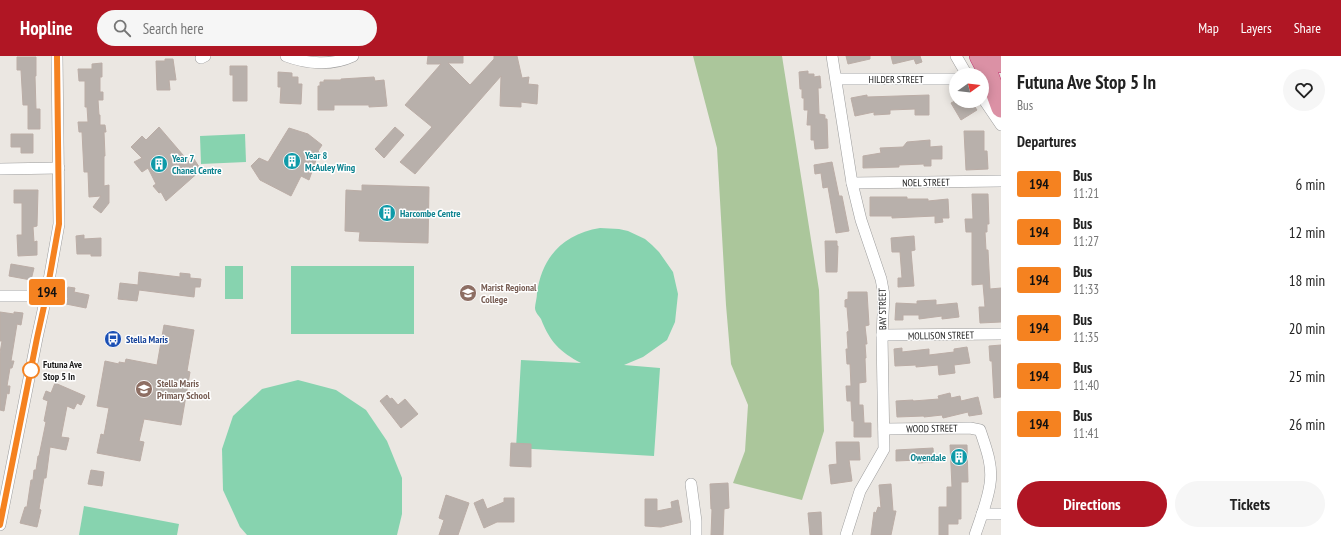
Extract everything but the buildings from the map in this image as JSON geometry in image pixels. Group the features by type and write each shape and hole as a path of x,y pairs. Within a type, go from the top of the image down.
{"highway":[{"path":"979,56 989,75 1001,108"},
{"path":"997,56 1001,63"}],"street":[{"path":"0,525 46,297 59,224 57,56"},
{"path":"286,56 304,62 336,62 353,56"},
{"name":"BAY STREET","path":"832,56 852,183 861,220 881,279 884,295 882,335 884,449 860,491 846,535"},
{"path":"956,56 963,68"},
{"name":"HILDER STREET","path":"836,79 949,79"},
{"path":"989,107 1001,125"},
{"path":"0,168 59,168"},
{"name":"NOEL STREET","path":"852,183 1001,181"},
{"path":"0,296 46,297"},
{"name":"MOLLISON STREET","path":"882,335 1001,334"},
{"name":"WOOD STREET","path":"884,429 970,428 980,430 988,451 990,469 990,485 982,514"},
{"path":"691,484 696,521 696,535"},
{"path":"975,535 982,514 1001,514"}],"green space":[{"path":"693,56 782,56 819,290 824,431 802,500 733,483 745,451 748,405 731,364 717,148"},
{"path":"245,134 246,162 201,164 200,136"},
{"path":"600,228 628,231 645,239 659,252 673,272 678,294 675,322 667,340 643,357 624,365 660,368 654,456 516,448 521,360 581,363 567,355 556,346 536,311 535,306 537,293 544,268 557,249 566,241 576,235"},
{"path":"225,266 243,266 243,299 225,299"},
{"path":"291,266 414,266 414,334 291,334"},
{"path":"298,380 336,390 366,410 387,441 402,478 402,514 397,535 247,535 240,527 223,490 222,449 233,416 262,389"},
{"path":"84,506 179,524 177,535 79,535"}],"bus line":[{"name":"194","path":"0,525 46,297 59,224 57,56"}],"place":[{"name":"Year 8 McAuley Wing","path":"292,161"},
{"name":"Year 7 Chanel Centre","path":"159,164"},
{"name":"Harcombe Centre","path":"387,213"},
{"name":"Marist Regional College","path":"468,293"},
{"name":"Stella Maris","path":"113,339"},
{"name":"Futuna Ave Stop 5 In","path":"31,370"},
{"name":"Stella Maris Primary School","path":"144,389"},
{"name":"Owendale","path":"959,457"}]}
